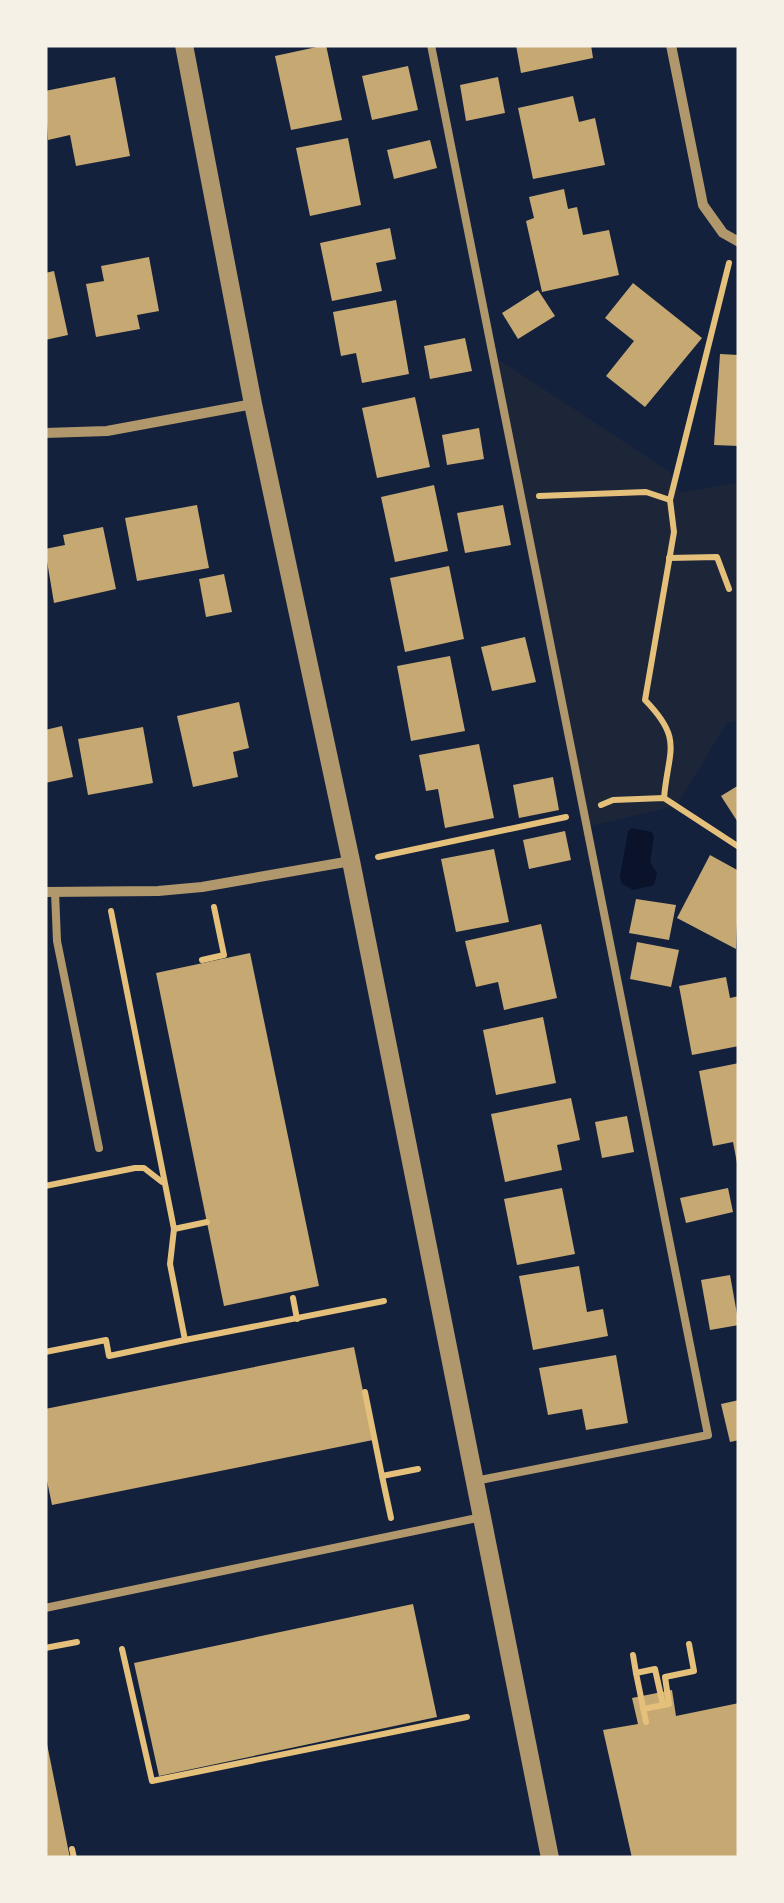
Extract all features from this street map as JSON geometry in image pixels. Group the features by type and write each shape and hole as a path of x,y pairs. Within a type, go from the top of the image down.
{"street":[{"path":"184,45 254,404 352,862 550,1858"},
{"path":"671,45 703,205 723,233 737,242"},
{"path":"45,433 133,427 254,404"},
{"path":"50,892 210,886 352,862"}],"lane":[{"path":"431,45 708,1436 475,1481"},
{"path":"50,892 99,1148"},
{"path":"45,1608 482,1516"}],"path":[{"path":"664,798 673,752 666,721 645,700 674,532 670,500 737,242"},
{"path":"520,496 646,492 670,500"},
{"path":"670,558 717,556 729,589"},
{"path":"352,862 584,813 613,800 664,798 739,847"},
{"path":"202,960 224,955 210,886"},
{"path":"108,892 174,1229 170,1264 186,1340"},
{"path":"45,1186 136,1168 152,1173 165,1185"},
{"path":"174,1229 207,1222"},
{"path":"292,1298 297,1318"},
{"path":"45,1352 106,1340 109,1356 384,1301"},
{"path":"365,1392 394,1536"},
{"path":"382,1476 418,1469"},
{"path":"45,1648 77,1642"},
{"path":"644,1709 669,1704 665,1677 694,1671 689,1644"},
{"path":"122,1649 152,1780 468,1716"},
{"path":"633,1655 646,1722"},
{"path":"636,1673 656,1669 663,1704"}],"shaded area":[{"path":"493,356 670,472 680,493 739,482 739,720 727,723 676,806 586,827"},
{"path":"631,828 652,832 650,862 657,873 654,885 633,890 622,884 620,876"}],"building":[{"path":"326,45 342,120 291,130 275,56"},
{"path":"516,45 591,45 593,58 521,73"},
{"path":"408,66 418,110 372,120 362,76"},
{"path":"115,77 130,156 76,166 70,135 48,140 45,91"},
{"path":"498,77 505,113 466,121 460,85"},
{"path":"573,96 579,122 595,118 605,165 533,179 518,108"},
{"path":"348,138 361,205 310,216 296,148"},
{"path":"430,140 437,168 394,179 387,150"},
{"path":"564,189 568,209 577,207 583,235 609,230 619,275 542,292 526,221 534,218 529,197"},
{"path":"390,228 396,259 376,263 382,291 332,301 320,243"},
{"path":"149,257 159,311 137,315 140,329 96,337 86,284 104,281 101,266"},
{"path":"54,271 68,335 45,340 45,273"},
{"path":"633,283 702,338 645,407 606,376 634,341 605,318"},
{"path":"538,290 555,316 518,339 502,313"},
{"path":"396,300 409,374 362,383 356,353 341,356 333,312"},
{"path":"465,338 472,371 430,379 424,346"},
{"path":"720,354 739,355 739,446 714,445"},
{"path":"415,397 430,467 377,478 362,408"},
{"path":"479,428 484,459 447,465 442,435"},
{"path":"434,485 448,551 395,562 381,497"},
{"path":"197,505 209,568 137,581 125,518"},
{"path":"503,505 511,545 465,553 457,513"},
{"path":"103,527 116,589 54,603 45,549 65,545 63,535"},
{"path":"449,566 464,639 405,652 390,578"},
{"path":"224,574 232,612 206,617 199,579"},
{"path":"525,637 536,682 492,691 481,647"},
{"path":"450,656 465,731 411,741 397,666"},
{"path":"239,702 249,748 233,752 238,777 193,787 177,716"},
{"path":"62,726 73,777 45,783 45,730"},
{"path":"143,727 153,783 88,795 78,739"},
{"path":"479,744 494,818 445,828 438,789 426,791 419,755"},
{"path":"553,777 559,810 519,818 513,785"},
{"path":"739,785 739,824 721,796"},
{"path":"565,831 571,860 529,869 523,840"},
{"path":"494,849 509,922 456,932 441,859"},
{"path":"710,855 739,871 736,949 677,918"},
{"path":"636,899 676,905 669,940 629,933"},
{"path":"541,924 557,998 504,1010 498,982 476,987 465,941"},
{"path":"637,942 679,950 671,987 630,979"},
{"path":"250,953 319,1286 224,1306 156,973"},
{"path":"726,977 730,998 739,996 739,1046 692,1055 679,986"},
{"path":"543,1017 556,1083 496,1095 483,1030"},
{"path":"739,1063 737,1163 733,1142 713,1146 699,1071"},
{"path":"571,1098 580,1140 557,1145 562,1170 505,1182 491,1114"},
{"path":"627,1116 634,1152 602,1158 595,1122"},
{"path":"562,1188 575,1254 517,1265 504,1199"},
{"path":"728,1188 733,1212 686,1223 680,1198"},
{"path":"579,1266 587,1312 603,1309 608,1336 533,1350 519,1276"},
{"path":"730,1275 739,1325 710,1330 701,1280"},
{"path":"354,1347 373,1440 52,1505 45,1471 45,1409"},
{"path":"616,1355 628,1423 586,1430 582,1409 548,1415 539,1368"},
{"path":"739,1400 739,1440 730,1442 721,1404"},
{"path":"413,1604 437,1717 159,1776 134,1663"},
{"path":"672,1690 676,1716 739,1703 739,1858 632,1858 603,1730 638,1724 632,1698"},
{"path":"47,1744 70,1858 45,1858"}]}
